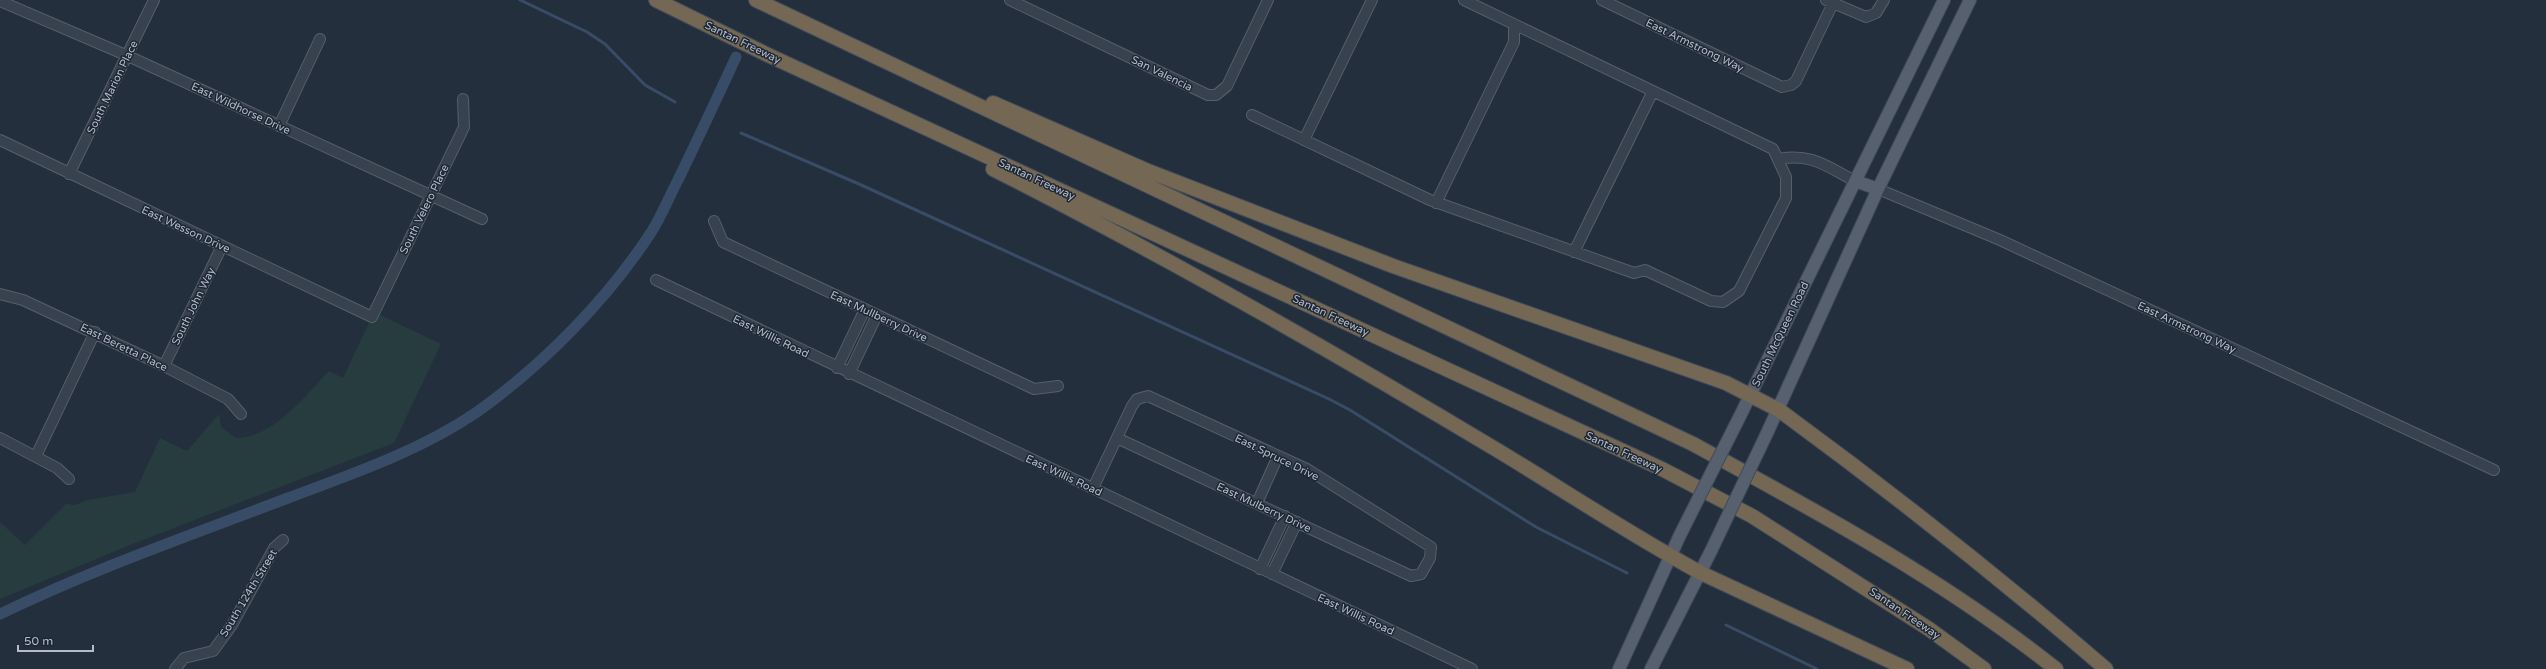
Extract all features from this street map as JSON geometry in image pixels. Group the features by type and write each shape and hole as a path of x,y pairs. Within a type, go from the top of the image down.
{"highway":[{"name":"Santan Freeway","path":"656,0 768,55 1662,469 1765,524 1929,629 1984,669"},
{"path":"756,0 1693,444 1821,514 1931,579 2056,669"},
{"path":"768,55 1167,259 1440,416 1670,556 1701,573 1907,669"},
{"path":"921,79 1001,106 1148,171 1393,266 1726,383 1779,410 1947,537 2027,601 2106,669"}],"main road":[{"name":"South McQueen Road","path":"1619,669 1680,535 1944,0"},
{"path":"1651,669 1701,573 1779,410 1878,189 1970,0"},
{"path":"1855,181 1878,189"}],"street":[{"name":"South Marion Place","path":"69,174 128,56 154,0"},
{"name":"San Valencia","path":"1010,0 1208,95 1216,95 1227,86 1268,0"},
{"path":"1304,140 1372,0"},
{"path":"1252,115 1436,203 1634,273 1645,270 1711,302 1723,302 1739,291 1786,198 1786,177 1773,149 1464,0"},
{"name":"East Armstrong Way","path":"1602,0 1775,85 1789,86 1798,78 1830,2"},
{"path":"1830,2 1862,17 1873,15 1884,0"},
{"name":"East Wildhorse Drive","path":"1,1 128,56 482,219"},
{"path":"1436,203 1514,42 1514,24"},
{"path":"279,126 320,38"},
{"path":"1574,252 1653,91"},
{"name":"South Velero Place","path":"372,317 464,127 463,99"},
{"name":"East Wesson Drive","path":"0,140 372,317"},
{"path":"1778,159 1794,156 1809,158 1855,181"},
{"name":"East Armstrong Way","path":"1878,189 2000,240 2494,470"},
{"name":"East Mullberry Drive","path":"714,222 723,242 1034,389 1058,386"},
{"name":"South John Way","path":"164,366 222,246"},
{"name":"East Willis Road","path":"656,280 849,374 1472,669"},
{"name":"East Beretta Place","path":"0,294 23,300 95,332 164,366 228,399 241,414"},
{"path":"837,368 865,309"},
{"path":"849,374 877,315"},
{"path":"36,456 95,332"},
{"path":"853,334 865,340"},
{"name":"East Spruce Drive","path":"1117,438 1137,399 1148,396 1307,469 1431,548 1430,558 1421,574 1411,576"},
{"path":"0,438 36,456 56,468 69,479"},
{"path":"1092,488 1117,438"},
{"name":"East Mulberry Drive","path":"1117,438 1411,576"},
{"path":"1257,503 1278,456"},
{"path":"1260,569 1285,516"},
{"path":"1272,574 1297,522"},
{"name":"South 124th Street","path":"175,669 184,658 213,650 232,625 274,548 283,540"}],"green space":[{"path":"374,312 441,344 394,443 130,545 0,599 0,522 25,545 66,504 75,505 88,500 135,492 160,438 187,451 219,414 221,427 236,438 250,436 263,431 287,414 329,371 343,378"}],"waterway":[{"path":"520,0 587,32 605,44 645,85 675,102"},
{"path":"0,614 106,567 385,461 432,439 455,426 502,394 550,352 573,329 595,306 635,256 659,219 736,57"},
{"path":"741,133 859,184 1329,399 1350,410 1536,527 1627,573"},
{"path":"1726,625 1817,669"}]}
